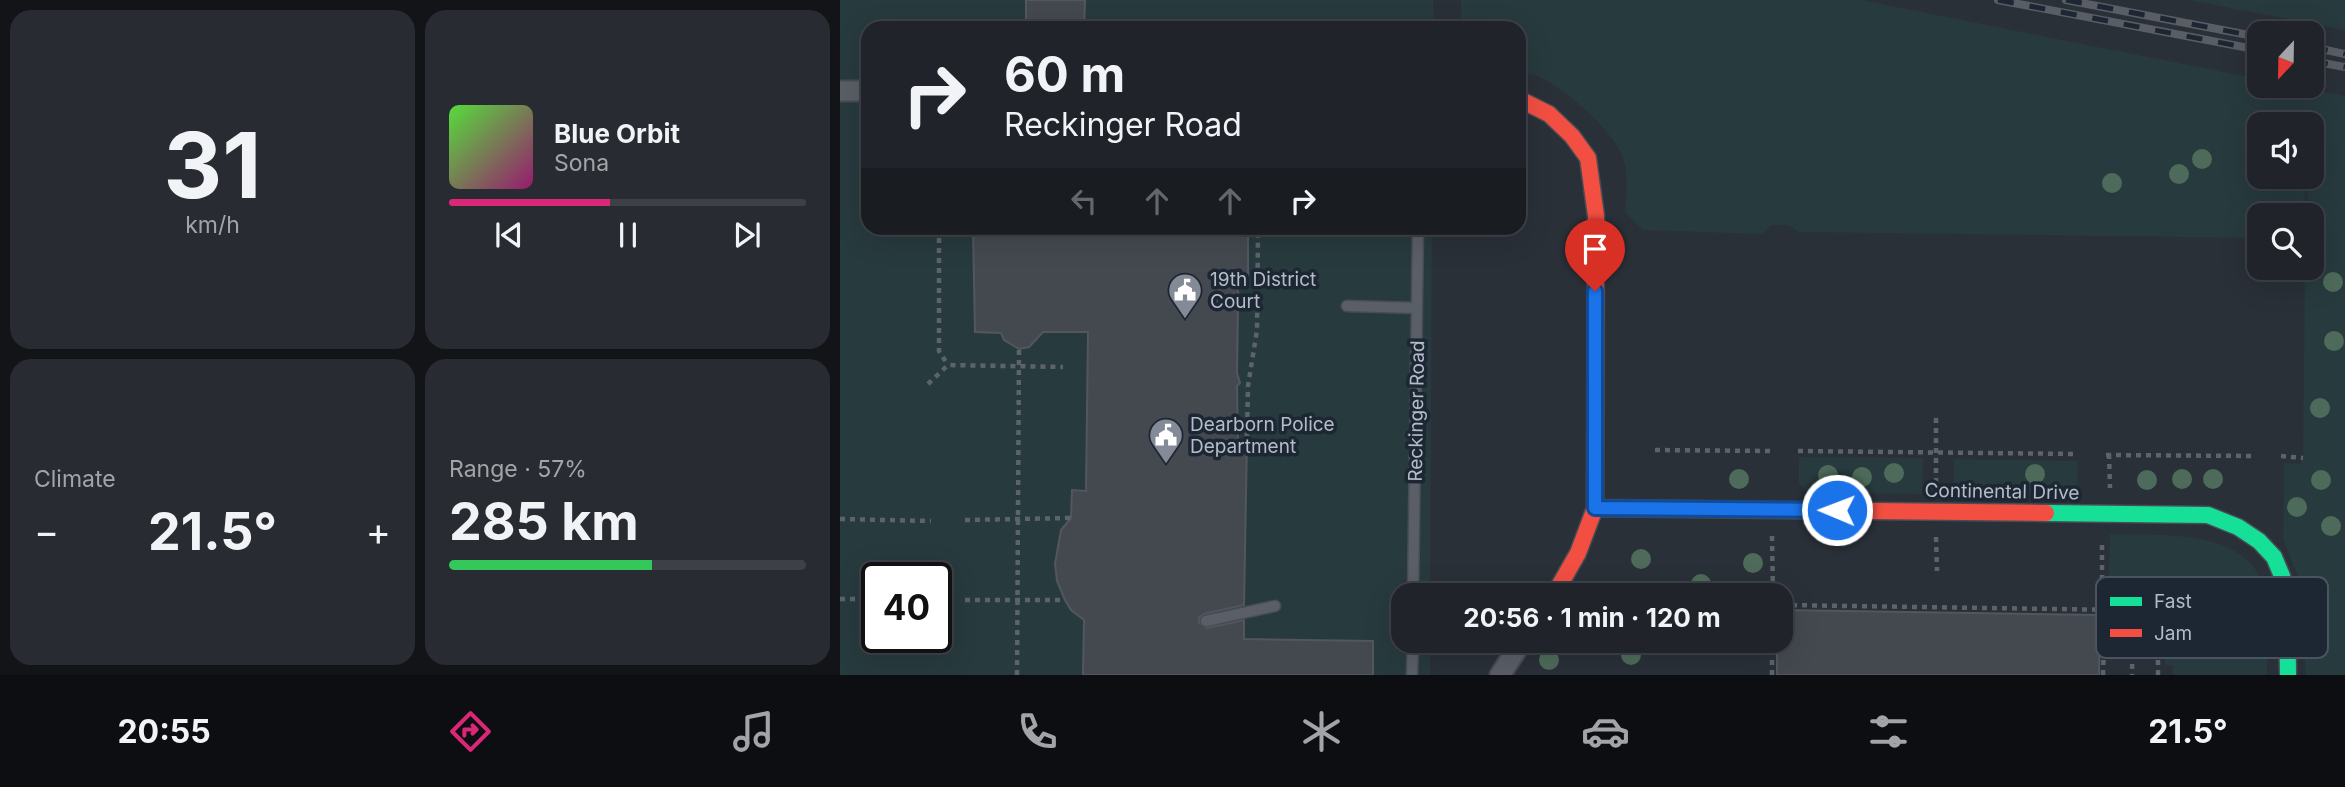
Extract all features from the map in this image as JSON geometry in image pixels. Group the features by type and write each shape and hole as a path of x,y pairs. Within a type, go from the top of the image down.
{"street":[{"path":"840,91 861,91"},
{"path":"1526,102 1549,114 1572,136 1588,158 1596,216 1595,508 1587,539 1562,583"},
{"name":"Continental Drive","path":"1595,508 2208,515 2234,523 2254,535 2266,547 2284,577"},
{"path":"1500,675 1514,653"}],"lane":[{"name":"Reckinger Road","path":"1413,583 1418,235"},
{"path":"1347,306 1417,308"},
{"path":"1206,621 1275,606"},
{"path":"1412,675 1413,653"}],"path":[{"path":"939,235 939,351 948,365"},
{"path":"1247,437 1248,386 1257,330 1258,235"},
{"path":"1017,675 1020,602 1016,519 1019,349"},
{"path":"928,384 948,365 1063,367"},
{"path":"1936,418 1936,495"},
{"path":"1655,450 1772,451"},
{"path":"1798,451 2078,454"},
{"path":"2110,495 2108,454 2255,456"},
{"path":"2281,456 2303,458"},
{"path":"965,520 1071,518"},
{"path":"840,519 931,521"},
{"path":"1772,528 1773,583"},
{"path":"1936,532 1937,571"},
{"path":"2102,532 2103,577"},
{"path":"840,598 861,599"},
{"path":"965,600 1065,600"},
{"path":"1793,604 2096,610"},
{"path":"1772,653 1772,675"}],"green space":[{"path":"840,0 1433,0 1433,21 861,21 861,235 1432,235 1430,583 1391,583 1391,653 1430,653 1430,675 840,675"},
{"path":"1461,0 1861,0 2247,77 2247,98 2324,98 2324,92 2345,96 2345,675 2305,675 2305,658 2328,658 2328,577 2298,577 2283,539 2284,463 2301,464 2303,458 2305,280 2324,280 2324,203 2307,203 2308,189 2324,189 2324,112 2247,112 2247,189 2305,189 2304,203 2247,203 2247,238 1799,232 1788,225 1771,225 1762,234 1643,230 1625,212 1625,165 1610,136 1588,112 1562,91 1538,76 1526,73 1526,21 1461,21"},
{"path":"2188,0 2345,0 2345,30 2324,26 2324,21 2298,21"},
{"path":"1799,457 1923,458 1922,494 1810,493 1799,484"},
{"path":"1954,459 2078,461 2077,490 2067,495 1954,494"},
{"path":"2110,534 2197,538 2218,544 2237,552 2252,566 2259,577 2109,577"},
{"path":"2165,658 2268,658 2267,675 2173,675 2173,666 2165,664"}],"building":[{"path":"1026,0 1085,0 1084,21 1026,21"},
{"name":"Dearborn Police Department","path":"973,235 1248,235 1248,279 1235,280 1241,304 1238,307 1238,440 1247,440 1244,605 1204,614 1199,618 1199,623 1207,628 1244,620 1244,639 1373,641 1373,675 1083,675 1084,620 1071,610 1065,600 1057,581 1055,564 1061,530 1071,518 1072,490 1086,491 1088,332 1043,332 1029,347 1019,349 1004,340 1001,333 975,332"},
{"path":"1793,610 2096,615 2096,658 2099,658 2099,675 1777,675 1777,653 1793,653"}],"railway":[{"path":"1998,0 2247,48"},
{"path":"2066,0 2247,35"},
{"path":"2324,50 2345,54"},
{"path":"2324,63 2345,67"}],"traffic: fast":[{"path":"2046,513 2208,515 2238,527 2259,541 2274,557 2282,577"},
{"path":"2288,658 2288,675"}],"traffic: jam":[{"path":"1526,102 1549,114 1572,136 1588,158 1596,216 1595,508 1578,553 1561,583"},
{"path":"1595,508 2046,513"}],"place":[{"name":"19th District Court","path":"1185,320"},
{"name":"Dearborn Police Department","path":"1166,465"}],"route":[{"path":"1595,291 1595,508 1837,510"}]}
